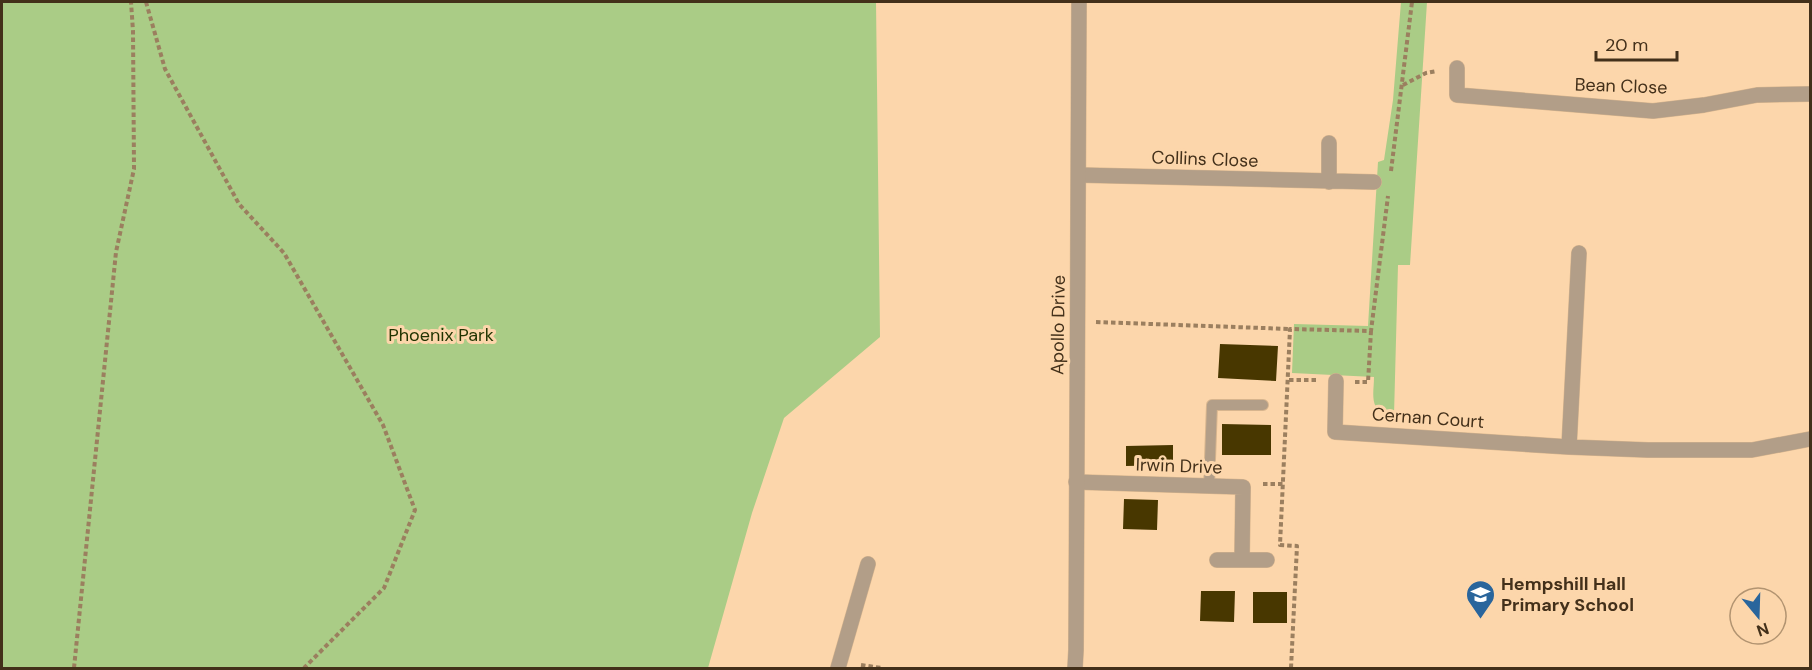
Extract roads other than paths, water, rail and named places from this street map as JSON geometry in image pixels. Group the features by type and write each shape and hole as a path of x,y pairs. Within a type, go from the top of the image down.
{"street":[{"name":"Apollo Drive","path":"1075,669 1077,650 1078,2"},
{"name":"Bean Close","path":"1457,68 1456,95 1653,111 1704,105 1756,95 1810,94"},
{"path":"1329,143 1329,182"},
{"name":"Collins Close","path":"1079,175 1382,182"},
{"path":"1569,447 1579,253"},
{"name":"Cernan Court","path":"1336,381 1335,432 1648,450 1752,450 1810,438"},
{"name":"Irwin Drive","path":"1076,482 1243,487 1242,560"},
{"path":"1217,560 1267,560"},
{"path":"838,669 868,564"}],"lane":[{"path":"1209,487 1212,405 1263,405"}],"place":[{"name":"Hempshill Hall Primary School","path":"1480,620"}],"park label":[{"name":"Phoenix Park","path":"441,335"}]}
